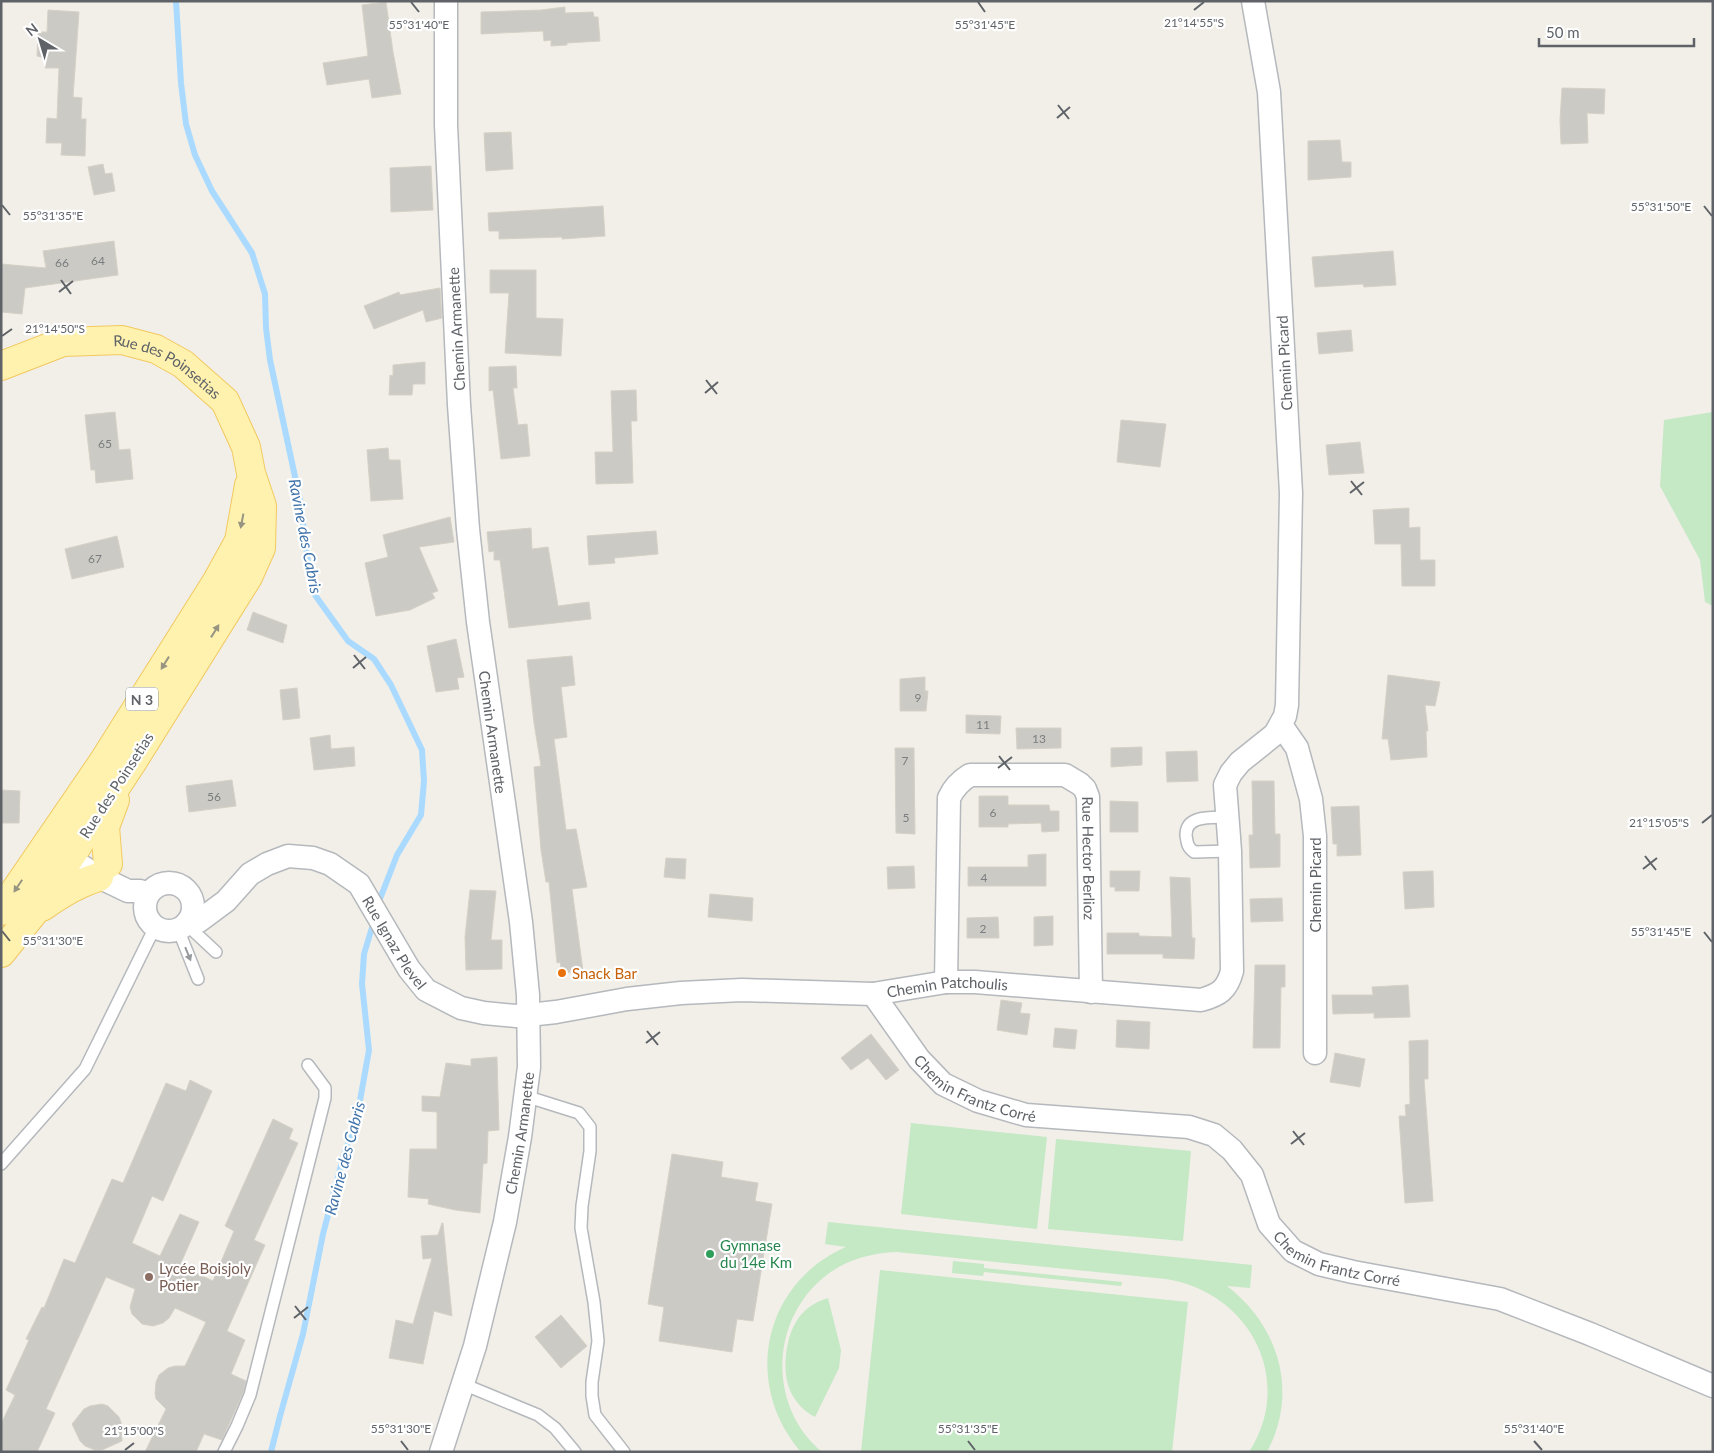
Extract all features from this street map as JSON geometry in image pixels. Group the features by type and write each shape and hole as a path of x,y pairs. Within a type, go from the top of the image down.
{"main road":[{"name":"Rue des Poinsetias","path":"1,366 63,342 122,340 156,350 184,364 225,401 246,448 251,473 262,506 261,548 244,585 133,761 70,848 34,912 1,954"},
{"name":"Rue des Poinsetias","path":"1,910 103,762 217,581 239,541 251,473"},
{"path":"34,912 58,896 104,871 106,827 113,805 133,761"}],"street":[{"name":"Chemin Armanette","path":"441,1452 475,1346 505,1222 529,1067 528,995 521,922 478,622 468,530 459,405 446,134 446,1"},
{"name":"Chemin Picard","path":"1253,1 1269,92 1291,493 1287,705 1281,726 1297,748 1311,799 1315,836 1315,1052"},
{"path":"1230,851 1226,786 1231,773 1240,762 1275,734 1281,726"},
{"path":"70,848 68,827 96,784 103,762"},
{"name":"Rue Hector Berlioz","path":"946,982 949,798 957,783 970,775 1065,775 1080,784 1088,797 1091,992"},
{"path":"39,854 70,848 104,871 128,891 144,894 166,882 174,882 189,893 194,905 193,914 182,926"},
{"name":"Chemin Patchoulis","path":"528,1015 556,1012 627,999 681,993 742,990 873,994 946,982 974,982 1201,1000 1223,990 1229,982 1232,971 1230,851"},
{"name":"Rue Ignaz Plevel","path":"238,886 250,874 267,864 288,856 313,858 330,864 359,884 409,969 426,990 461,1008 484,1014 528,1015"},
{"path":"144,894 147,917 155,927 166,931 199,921 226,901 238,886"},
{"path":"189,893 216,894 238,886"},
{"name":"Chemin Frantz Corré","path":"873,994 919,1058 944,1084 978,1101 1026,1115 1190,1128 1214,1135 1232,1150 1252,1175 1269,1224 1293,1251 1319,1264 1500,1299 1590,1334 1713,1386"}],"lane":[{"path":"1228,817 1194,820 1189,823 1186,829 1187,842 1194,852 1230,851"},
{"path":"182,926 216,952"},
{"path":"182,926 198,979"},
{"path":"1,1164 85,1069 155,927"},
{"path":"224,1452 250,1395 325,1098 325,1088 308,1065"},
{"path":"525,1096 579,1113 590,1127 590,1151 582,1206 581,1228 594,1302 598,1341 592,1382 592,1396 595,1415 624,1452"},
{"path":"463,1384 538,1415 555,1428 575,1452"}],"green space":[{"path":"1713,412 1713,606 1705,602 1700,560 1660,486 1664,420"},
{"path":"911,1123 1047,1137 1037,1229 901,1214"},
{"path":"1056,1139 1191,1151 1183,1241 1048,1229"},
{"path":"828,1222 1252,1265 1250,1288 1227,1286 1245,1302 1260,1320 1271,1340 1279,1362 1282,1406 1277,1429 1267,1452 1249,1452 1262,1424 1268,1396 1265,1369 1256,1343 1241,1320 1221,1301 1195,1287 1166,1279 897,1252 867,1256 840,1266 823,1278 806,1296 793,1317 785,1341 782,1365 785,1389 792,1412 804,1433 822,1452 801,1452 783,1425 771,1396 767,1367 770,1338 780,1310 796,1285 818,1263 846,1247 825,1244"},
{"path":"953,1261 984,1264 984,1268 1122,1282 1121,1286 984,1272 983,1276 952,1273"},
{"path":"880,1270 1188,1302 1172,1452 861,1452"},
{"path":"828,1298 841,1350 839,1368 815,1417 794,1399 790,1391 785,1365 786,1355 793,1327 803,1312 810,1306"}],"building":[{"path":"386,2 401,94 372,98 369,79 327,85 323,63 368,56 362,5"},
{"path":"565,7 565,13 593,12 594,17 598,17 600,41 551,46 551,40 544,41 543,31 481,34 481,12 541,10"},
{"path":"48,10 79,12 73,97 82,98 81,119 86,119 85,156 61,155 62,143 46,143 47,118 57,119 59,68 45,68 45,58 37,56 38,32 47,32"},
{"path":"1562,88 1605,89 1604,114 1587,113 1588,143 1561,144"},
{"path":"511,132 513,169 486,171 484,133"},
{"path":"1340,140 1342,162 1351,162 1351,177 1308,180 1308,141"},
{"path":"103,164 105,174 112,173 115,191 94,195 88,167"},
{"path":"431,166 433,210 391,212 390,168"},
{"path":"603,206 605,236 562,239 562,237 499,239 499,231 489,231 488,213"},
{"path":"114,241 118,275 25,288 22,314 1,312 1,264 46,268 43,251"},
{"path":"1393,251 1396,285 1364,287 1363,284 1315,287 1312,257"},
{"path":"490,270 536,270 536,318 563,319 561,356 505,353 509,293 490,293"},
{"path":"440,288 442,318 426,322 423,310 374,329 364,306 399,292 400,295"},
{"path":"1351,330 1353,351 1319,354 1317,333"},
{"path":"425,362 425,384 413,384 412,395 389,395 390,375 393,376 393,365"},
{"path":"516,366 517,388 513,388 518,425 527,424 530,456 501,459 493,390 489,391 489,367"},
{"path":"636,390 637,421 631,421 633,483 596,484 595,452 613,452 611,391"},
{"path":"115,412 119,450 130,449 133,479 96,483 95,470 91,470 85,415"},
{"path":"1121,420 1166,424 1160,467 1117,462"},
{"path":"1360,442 1364,473 1329,475 1326,445"},
{"path":"388,448 389,460 400,460 403,499 371,501 367,450"},
{"path":"1409,508 1409,528 1420,527 1420,560 1435,560 1435,586 1402,586 1401,544 1375,544 1373,510"},
{"path":"450,517 454,542 419,547 438,591 432,593 435,598 410,610 376,616 365,563 388,557 383,535"},
{"path":"531,528 532,549 548,547 558,606 589,602 591,619 509,628 500,560 494,560 494,551 489,552 487,532"},
{"path":"656,531 658,554 614,558 615,563 589,565 587,536"},
{"path":"117,536 124,567 72,579 65,549"},
{"path":"253,612 287,625 283,643 247,630"},
{"path":"456,639 464,677 457,678 459,689 436,692 427,646"},
{"path":"572,656 575,685 561,687 567,737 554,739 566,830 576,829 587,887 572,889 583,971 562,973 560,962 557,963 549,882 546,882 541,850 534,767 541,766 527,660"},
{"path":"1388,675 1440,682 1435,706 1425,705 1428,731 1426,731 1427,757 1391,760 1388,739 1382,739"},
{"path":"925,677 925,691 928,691 926,711 900,711 900,679"},
{"path":"297,688 300,718 283,720 280,690"},
{"path":"966,715 1001,716 1000,734 966,733"},
{"path":"1016,728 1061,728 1061,748 1017,749"},
{"path":"330,735 331,749 354,747 355,766 314,770 310,738"},
{"path":"1142,747 1142,765 1111,767 1111,748"},
{"path":"895,748 914,748 915,834 896,833"},
{"path":"1197,751 1198,781 1167,782 1166,752"},
{"path":"232,780 236,806 189,812 186,786"},
{"path":"1252,781 1274,781 1275,834 1280,834 1280,867 1250,868 1249,835 1253,835"},
{"path":"1,790 20,791 19,823 1,823"},
{"path":"979,796 1008,796 1008,805 1049,805 1050,811 1059,811 1059,831 1042,832 1041,823 1008,824 1008,827 979,827"},
{"path":"1110,801 1138,802 1138,832 1110,832"},
{"path":"1359,806 1361,855 1337,856 1337,844 1333,844 1331,807"},
{"path":"1046,854 1046,886 968,886 968,867 1028,867 1028,855"},
{"path":"666,858 686,859 685,879 664,877"},
{"path":"914,866 915,888 888,889 887,867"},
{"path":"1110,871 1140,871 1139,891 1115,891 1115,887 1110,887"},
{"path":"1433,871 1434,907 1405,909 1403,872"},
{"path":"1170,877 1190,878 1192,938 1195,938 1194,959 1163,958 1163,954 1107,954 1107,933 1139,933 1139,936 1172,937"},
{"path":"470,890 496,891 491,940 502,940 502,969 466,970 465,937"},
{"path":"710,894 753,898 752,921 708,917"},
{"path":"1282,898 1283,921 1251,922 1250,899"},
{"path":"1053,916 1053,945 1034,946 1034,917"},
{"path":"998,917 999,938 967,938 967,918"},
{"path":"1255,965 1285,965 1285,987 1281,987 1280,1048 1253,1048"},
{"path":"1408,985 1410,1017 1374,1018 1374,1013 1333,1014 1332,995 1373,995 1372,987"},
{"path":"1001,1000 1022,1003 1020,1013 1030,1014 1027,1035 997,1030"},
{"path":"1117,1020 1150,1022 1149,1049 1116,1047"},
{"path":"1055,1028 1077,1030 1075,1049 1053,1047"},
{"path":"871,1034 899,1070 886,1080 868,1058 851,1070 841,1058"},
{"path":"1428,1040 1428,1079 1424,1079 1433,1201 1405,1203 1399,1116 1406,1116 1405,1105 1410,1104 1409,1041"},
{"path":"1335,1053 1365,1059 1360,1087 1330,1082"},
{"path":"497,1057 499,1130 488,1131 487,1163 483,1164 480,1213 428,1204 429,1199 408,1197 410,1149 437,1149 437,1112 422,1111 422,1096 440,1097 446,1063 471,1066 471,1059"},
{"path":"190,1080 212,1091 163,1201 152,1196 132,1243 160,1256 180,1214 199,1222 180,1265 213,1281 234,1231 225,1226 273,1119 293,1129 289,1139 298,1143 254,1240 265,1245 227,1331 245,1340 231,1374 246,1381 243,1393 222,1440 204,1434 196,1452 145,1452 166,1409 156,1399 156,1382 159,1375 168,1368 185,1366 206,1322 175,1308 169,1318 163,1323 153,1326 142,1324 132,1314 130,1307 135,1289 106,1277 46,1409 55,1413 37,1452 1,1452 1,1424 15,1395 6,1390 29,1340 26,1339 42,1307 44,1308 64,1259 75,1263 112,1179 123,1183 166,1083 186,1091"},
{"name":"Gymnase du 14e Km","path":"672,1154 723,1162 721,1177 758,1183 755,1201 772,1204 753,1321 737,1319 732,1352 659,1341 664,1307 648,1304"},
{"path":"442,1223 452,1316 434,1311 423,1364 389,1358 396,1320 413,1324 432,1258 423,1259 421,1236 438,1235"},
{"path":"561,1315 587,1346 561,1368 535,1337"},
{"path":"102,1404 108,1406 119,1417 122,1441 102,1450 95,1450 85,1446 80,1441 72,1424 84,1409"}],"waterway":[{"name":"Ravine des Cabris","path":"176,1 181,83 186,124 195,155 212,191 252,253 265,294 266,328 270,360 300,500 309,570 315,595 348,641 374,659 391,685 422,750 424,781 421,815 397,855 378,904"},
{"name":"Ravine des Cabris","path":"271,1452 303,1334 323,1234 344,1154 356,1123 369,1050 362,984 364,954 374,921"}],"place":[{"name":"Snack Bar","path":"562,973"},
{"name":"Gymnase du 14e Km","path":"710,1254"},
{"name":"Lycée Boisjoly Potier","path":"149,1277"}]}
